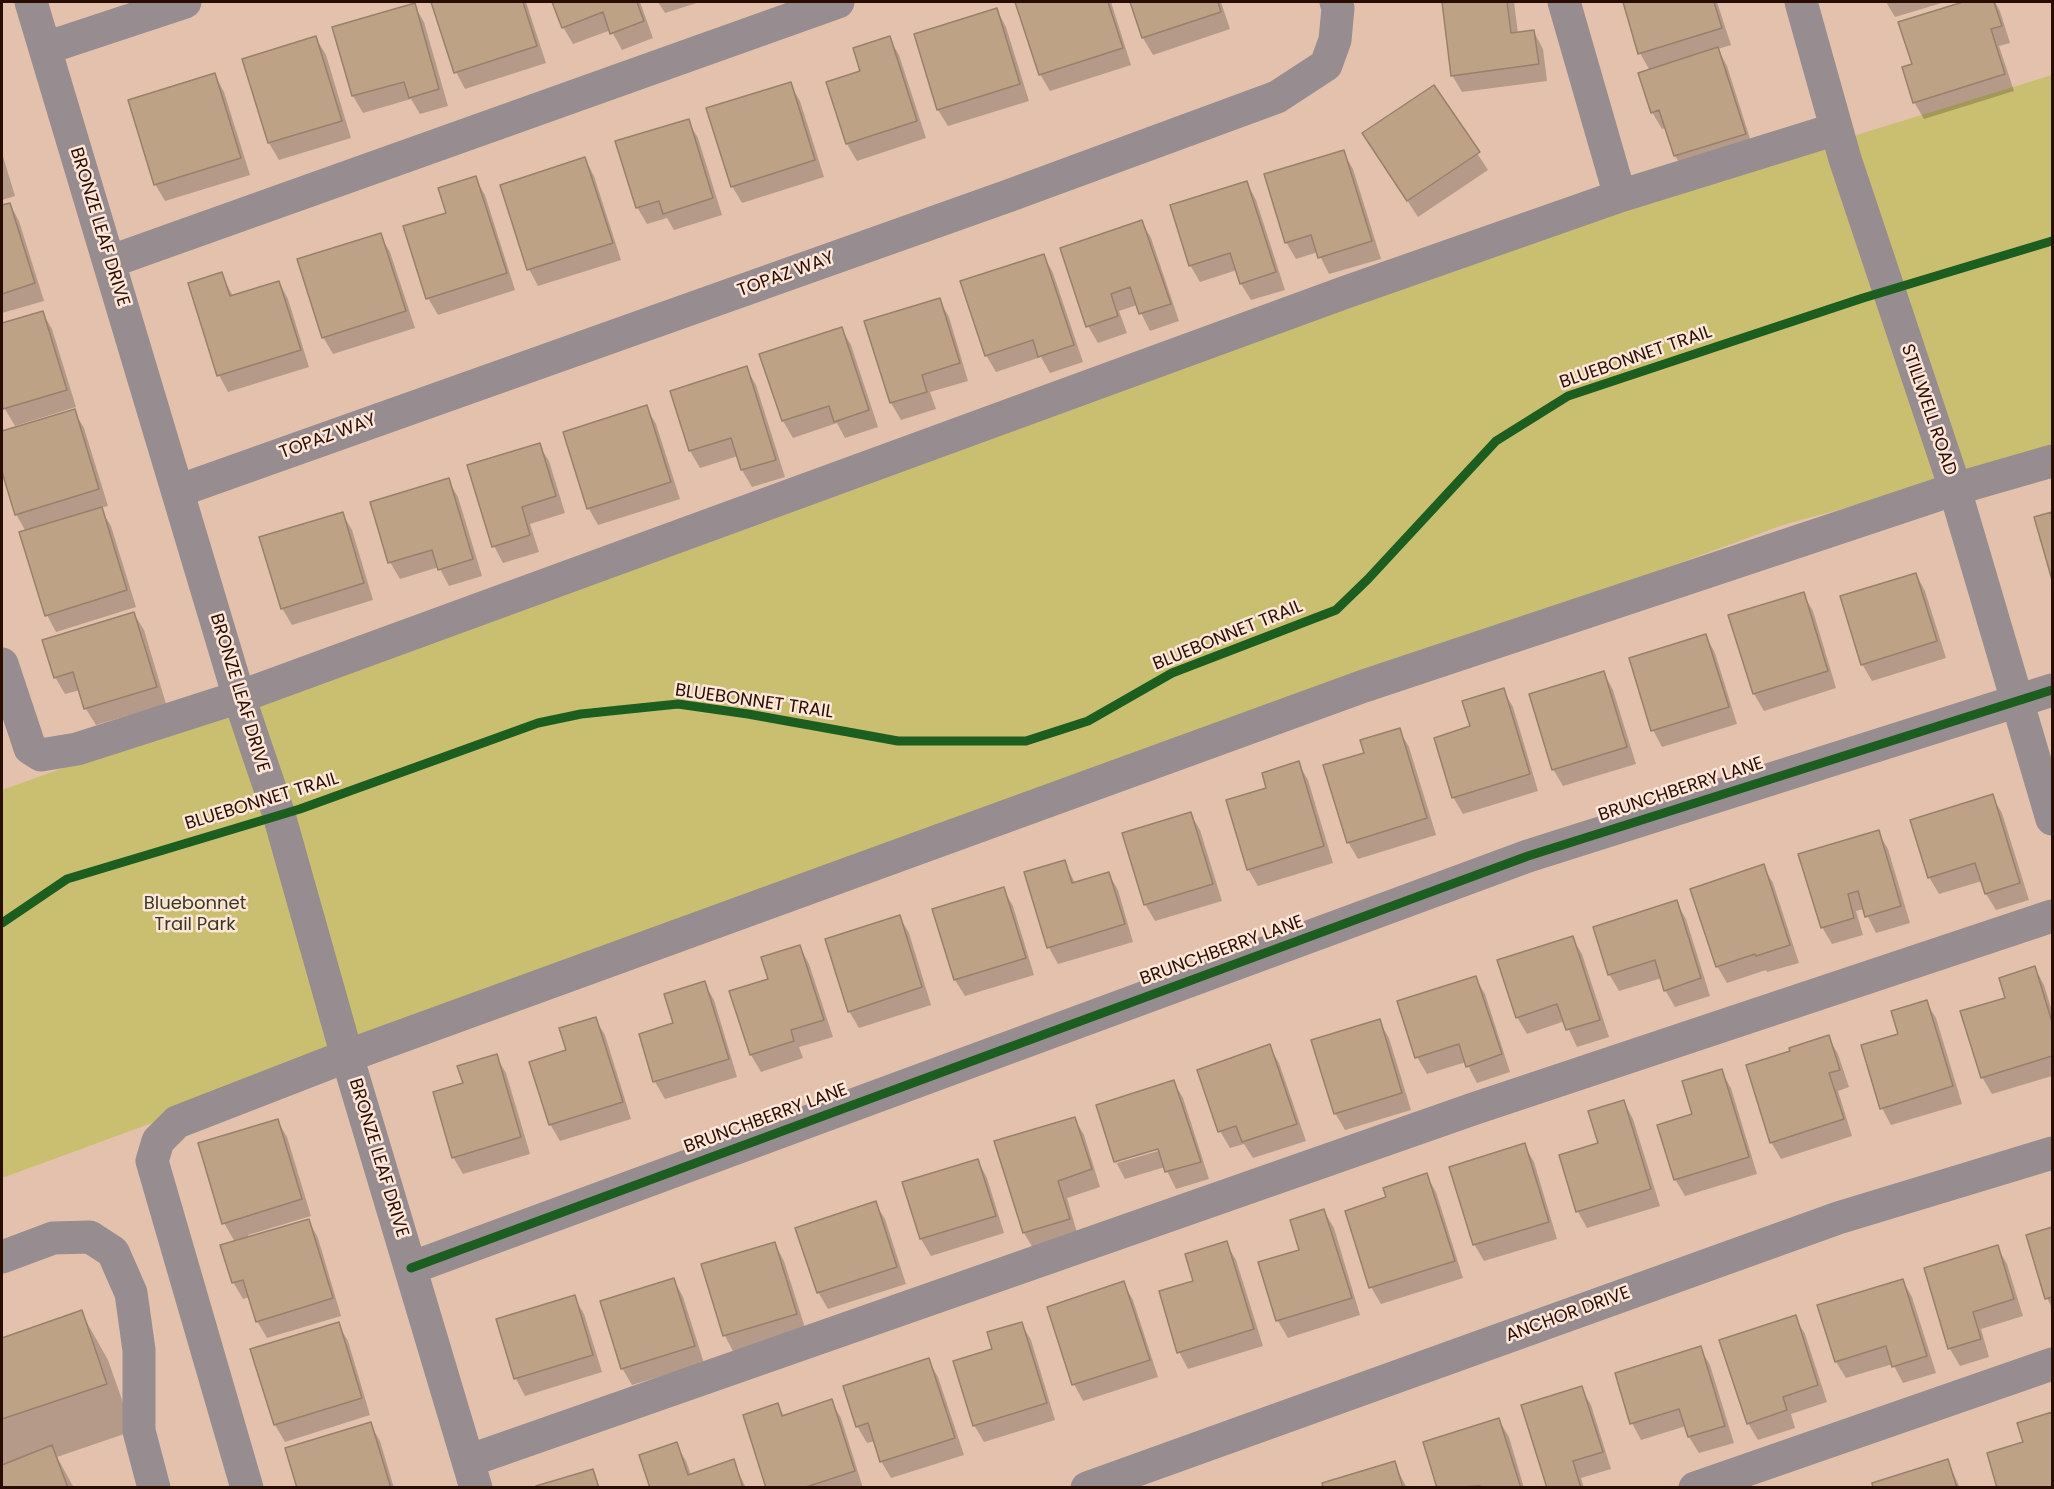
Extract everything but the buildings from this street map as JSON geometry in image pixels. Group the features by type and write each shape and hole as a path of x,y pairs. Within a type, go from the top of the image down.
{"street":[{"name":"BRONZE LEAF DRIVE","path":"32,2 239,697 279,815 347,1056 472,1474"},
{"path":"45,48 185,2"},
{"path":"109,262 838,2"},
{"name":"TOPAZ WAY","path":"178,491 997,200 1276,97 1326,65 1335,40 1338,8 1336,2"},
{"path":"1564,2 1620,196"},
{"name":"STILLWELL ROAD","path":"1801,2 1836,129 1955,489 2052,819"},
{"path":"2,664 30,748 41,755 77,749 239,697 1335,296 1620,196 1836,129"},
{"path":"247,1488 154,1172 152,1161 154,1150 163,1135 177,1122 347,1056 1364,687 1955,489 2052,461"},
{"name":"BRUNCHBERRY LANE","path":"411,1268 1528,856 2052,690"},
{"path":"472,1474 1473,1109 2052,916"},
{"name":"ANCHOR DRIVE","path":"1087,1488 1838,1218 2052,1153"},
{"path":"2,1257 54,1238 90,1238 113,1252 131,1293 139,1350 139,1431 154,1488"},
{"path":"1695,1488 2052,1364"}],"green space":[{"name":"Bluebonnet Trail Park","path":"2052,75 2052,451 1783,525 2,1178 2,790 1612,210"}],"cycle path":[{"name":"BLUEBONNET TRAIL","path":"2,923 67,879 300,809 538,723 581,714 678,704 898,741 1026,741 1088,721 1172,673 1336,610 1368,579 1496,441 1568,396 1863,298 2052,241"},
{"path":"411,1268 1528,856 2052,690"}]}
